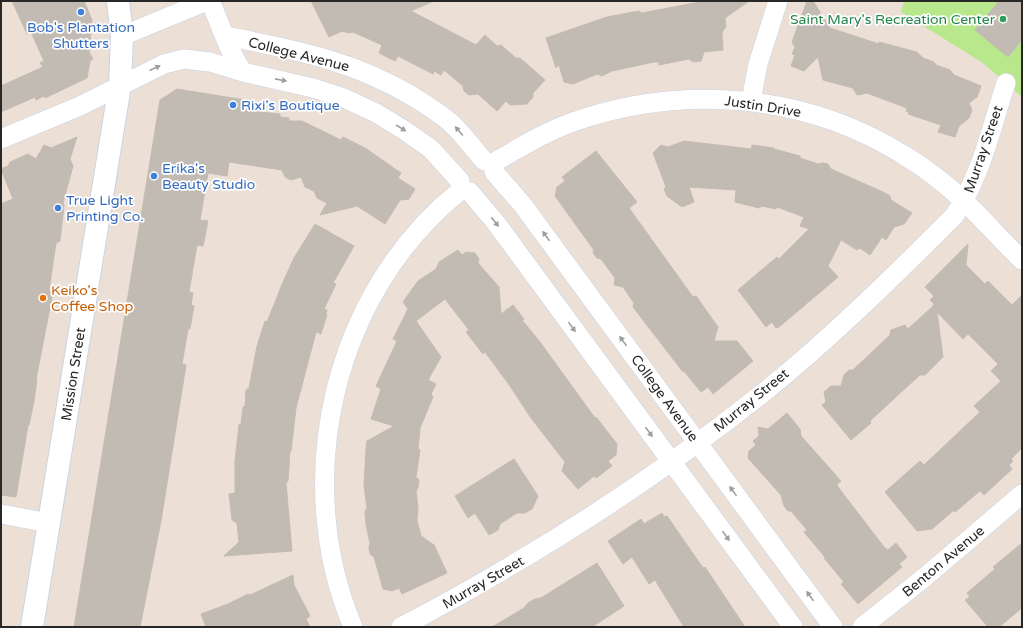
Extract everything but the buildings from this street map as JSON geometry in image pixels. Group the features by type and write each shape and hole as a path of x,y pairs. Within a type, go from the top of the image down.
{"main road":[{"name":"Mission Street","path":"32,627 120,85 122,36 118,1"}],"street":[{"path":"122,36 207,1"},
{"name":"College Avenue","path":"210,1 226,36 232,56 243,72"},
{"path":"751,101 760,57 778,1"},
{"name":"College Avenue","path":"226,36 325,58 357,68 391,84 423,102 454,125 522,204 833,627"},
{"name":"College Avenue","path":"1,139 80,106 164,64 184,59 210,62 243,72 313,88 344,98 376,113 404,130 431,149 496,223 793,627"},
{"name":"Murray Street","path":"401,627 524,559 599,512 698,443 764,392 833,332 954,216 974,183 1006,83"},
{"name":"Justin Drive","path":"490,165 532,140 572,122 616,109 678,100 708,98 751,101 790,108 865,133 902,154 936,177 964,201 1022,260"},
{"path":"353,627 337,580 328,540 324,496 326,445 332,401 345,358 364,312 388,270 412,236 438,208 464,187 485,186 491,179 490,165 477,162 469,166 462,173 464,187"},
{"name":"Benton Avenue","path":"862,627 925,577 1022,494"},
{"path":"1,514 49,523"}],"green space":[{"path":"904,1 1022,1 1022,97 983,63 901,12"}],"place":[{"name":"Bob's Plantation Shutters","path":"81,12"},
{"name":"Saint Mary's Recreation Center","path":"1003,19"},
{"name":"Rixi's Boutique","path":"233,105"},
{"name":"Erika's Beauty Studio","path":"154,176"},
{"name":"True Light Printing Co.","path":"58,208"},
{"name":"Keiko's Coffee Shop","path":"43,298"}]}
